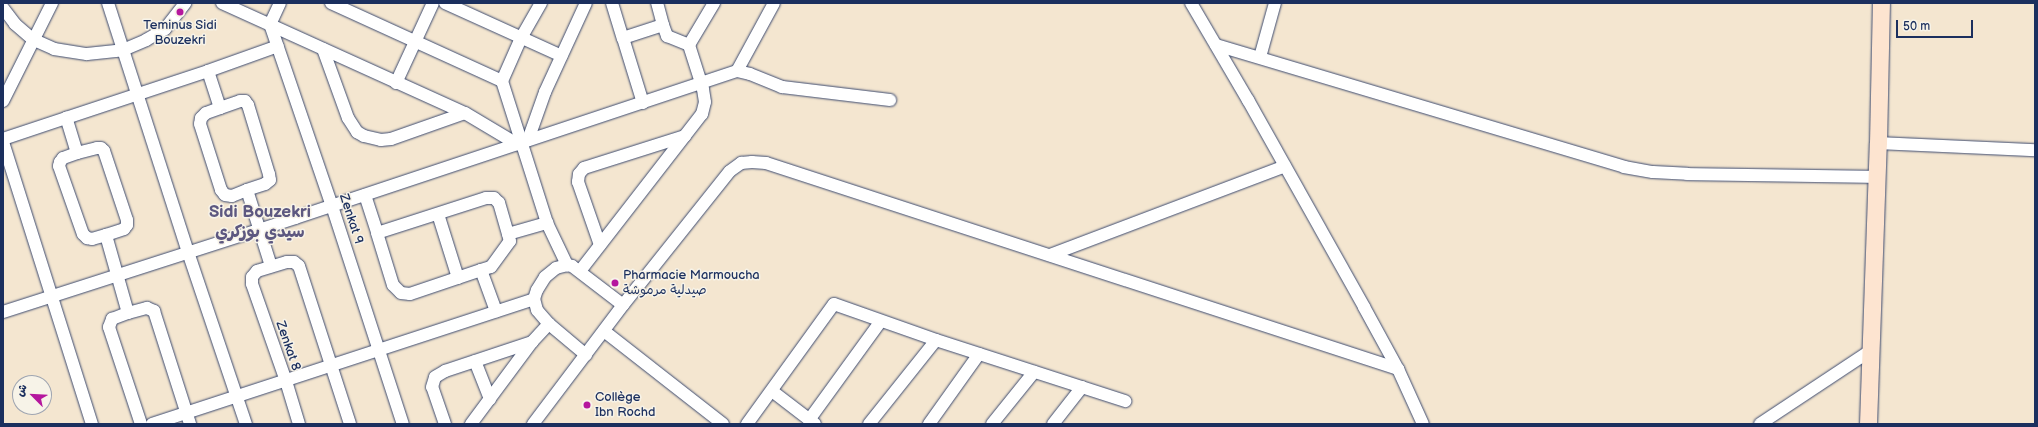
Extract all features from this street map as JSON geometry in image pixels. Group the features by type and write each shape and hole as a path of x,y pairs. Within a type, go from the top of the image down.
{"street":[{"path":"3,101 32,39 52,3"},
{"path":"108,3 188,252 238,396 246,424"},
{"path":"3,8 15,24 32,39 54,49 87,54 123,50 146,40 165,29 185,3"},
{"path":"222,3 465,113 522,142"},
{"path":"270,24 280,3"},
{"path":"331,3 502,81"},
{"path":"396,83 433,3"},
{"path":"445,3 562,56"},
{"path":"541,3 521,38 502,81 547,223 567,265 580,271 623,305"},
{"path":"522,142 586,3"},
{"path":"612,3 643,103"},
{"path":"657,3 667,36 689,45"},
{"path":"580,271 702,114 705,102 689,45 714,3"},
{"path":"737,71 774,3"},
{"path":"1191,3 1285,166 1398,369 1423,424"},
{"path":"1260,57 1275,3"},
{"path":"1868,424 1878,143 1881,3"},
{"name":"Zenkat 9","path":"270,24 332,206 403,424"},
{"path":"623,38 663,25"},
{"path":"1216,45 1624,167 1653,172 1687,174 1876,177"},
{"path":"3,139 208,71 278,46"},
{"path":"322,49 348,118 357,132 364,136 381,140 391,139 465,113"},
{"path":"208,71 220,108"},
{"path":"3,312 332,206 737,71 750,74 782,87 890,100"},
{"path":"240,101 245,101 248,105 270,180 265,184 232,196 225,194 221,190 200,124 201,118 206,113 220,108 240,101"},
{"path":"66,118 77,154"},
{"path":"600,245 578,182 579,174 584,168 685,136"},
{"path":"3,142 92,424"},
{"path":"1878,143 2035,150"},
{"path":"96,148 101,148 104,151 128,225 124,229 106,235 92,239 87,238 83,234 59,166 60,162 64,158 96,148"},
{"path":"533,424 623,305 730,171 741,163 752,162 766,163 1398,369"},
{"path":"1050,255 1285,166"},
{"path":"247,190 271,266 294,262 298,266 350,424"},
{"path":"365,195 393,285 401,293 410,294 458,278 485,271 513,235 547,223"},
{"path":"377,234 486,198 494,198 499,203 513,235"},
{"path":"438,214 458,278"},
{"path":"106,235 128,313"},
{"path":"567,265 556,268 545,277 537,290 534,299 537,310 549,324 586,355"},
{"name":"Zenkat 8","path":"271,266 258,272 252,277 252,284 286,381 299,424"},
{"path":"485,271 496,311"},
{"path":"152,424 188,418 238,396 534,299"},
{"path":"748,424 834,304 936,340 1125,401"},
{"path":"141,424 109,326 112,319 147,308 154,311 188,418"},
{"path":"772,391 812,422 881,321"},
{"path":"471,424 532,342 549,324"},
{"path":"604,331 723,424"},
{"path":"869,424 936,340"},
{"path":"445,424 434,396 432,380 440,373 532,342"},
{"path":"1760,424 1870,351"},
{"path":"929,424 979,354"},
{"path":"475,361 490,399"},
{"path":"992,424 1034,372"},
{"path":"1053,424 1082,387"}],"place":[{"name":"Teminus Sidi Bouzekri","path":"180,12"},
{"name":"Pharmacie Marmoucha صيدلية مرموشة","path":"615,283"},
{"name":"Collège Ibn Rochd","path":"587,405"}],"district":[{"name":"Sidi Bouzekri سيدي بوزكري","path":"260,223"}]}
